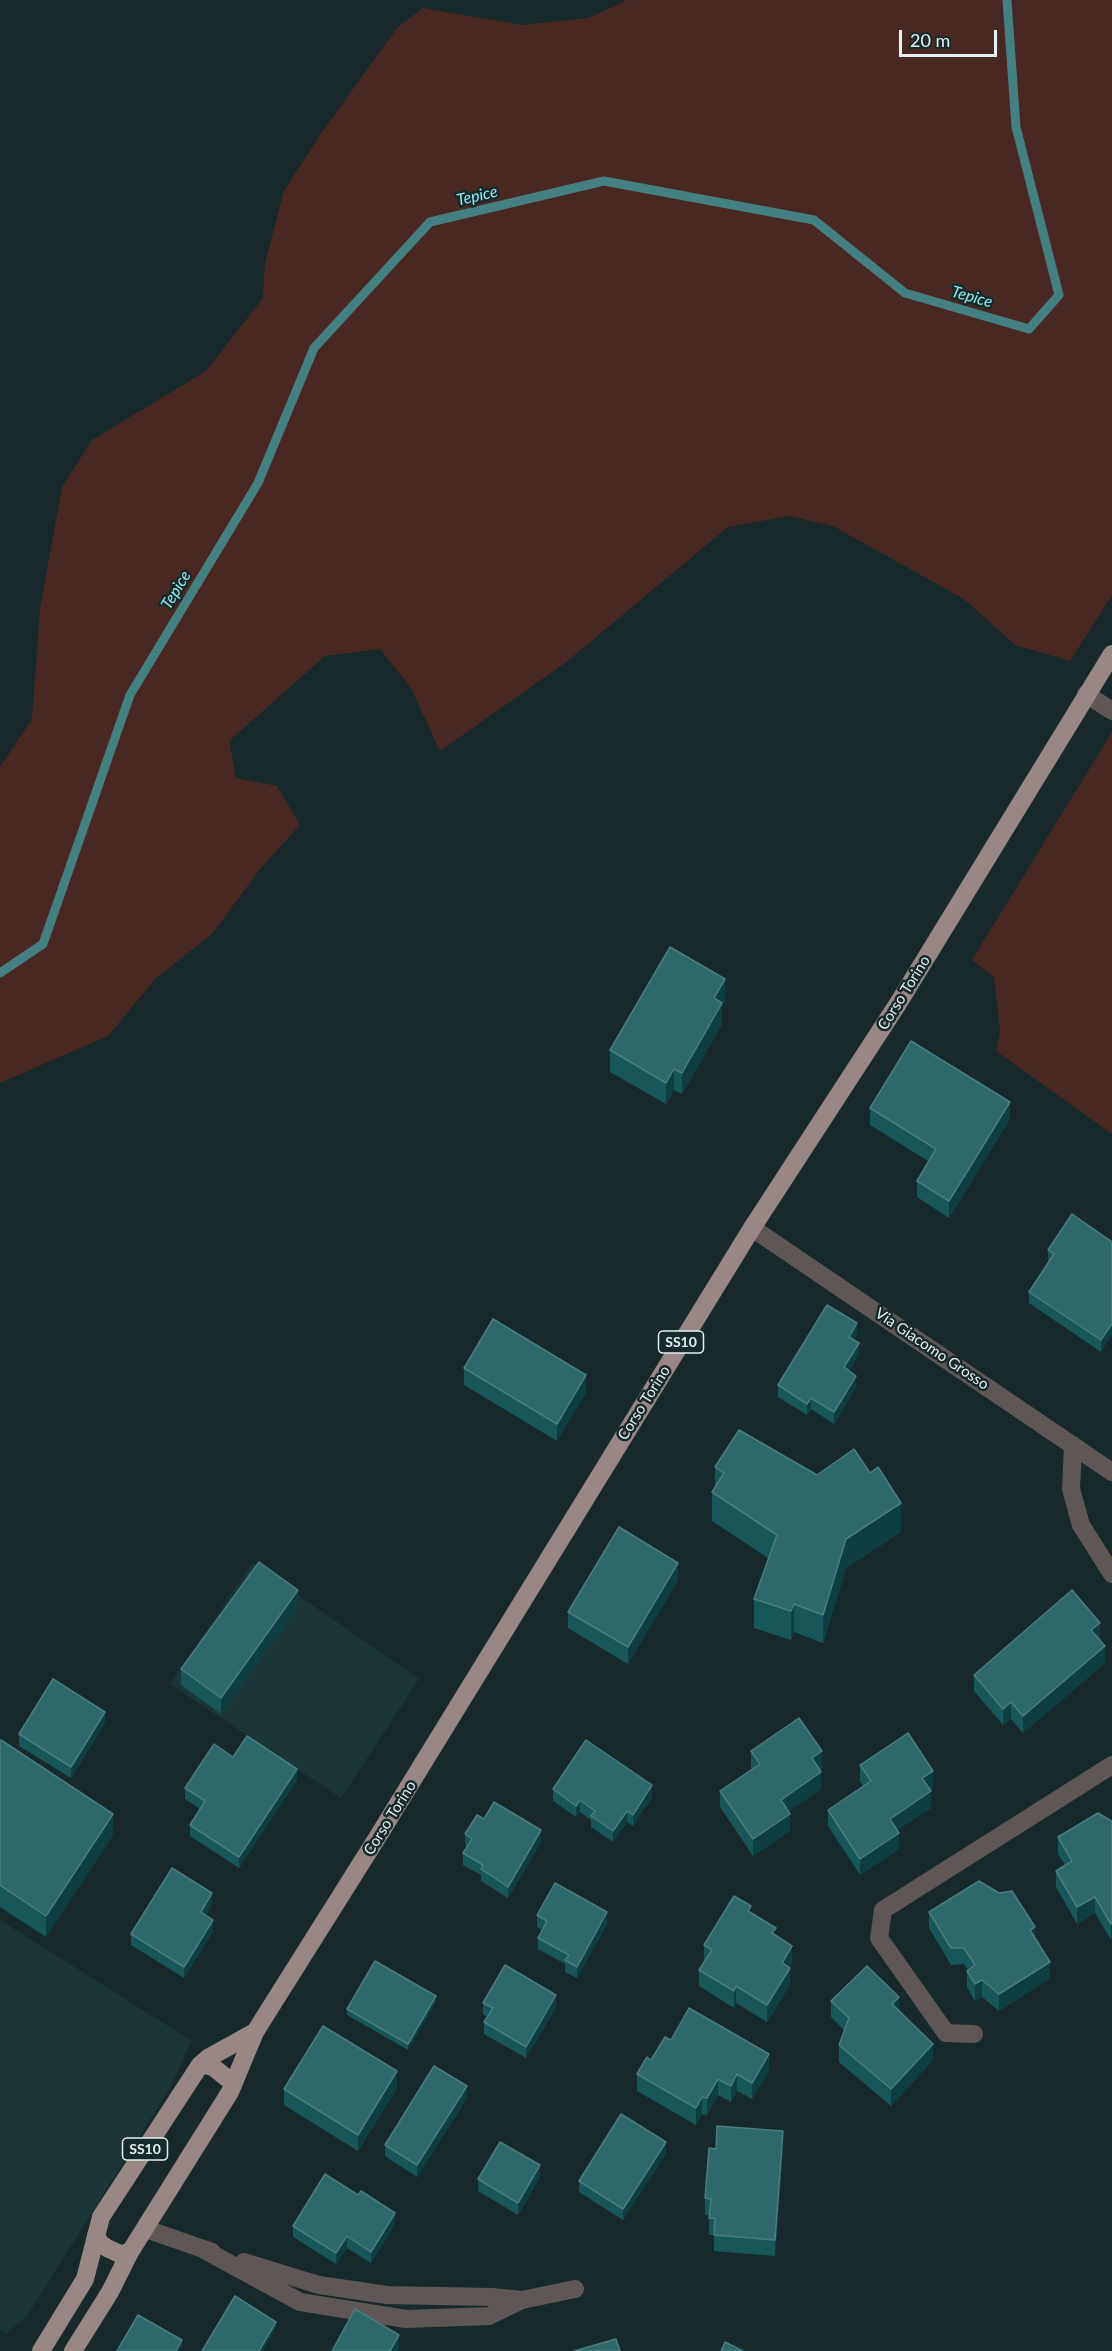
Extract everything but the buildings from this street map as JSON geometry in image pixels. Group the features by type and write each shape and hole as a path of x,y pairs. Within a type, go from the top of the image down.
{"main road":[{"name":"Corso Torino","path":"73,2351 110,2292 130,2252 230,2092 255,2032 752,1228 899,1002 1112,654"},
{"name":"Corso Torino","path":"40,2351 85,2279 101,2217 202,2064 208,2058 255,2032"},
{"path":"202,2064 213,2067 233,2083"},
{"path":"96,2235 100,2243 107,2248 120,2254 130,2252"}],"street":[{"path":"1086,694 1112,711"},
{"name":"Via Giacomo Grosso","path":"752,1228 1112,1472"},
{"path":"1073,1445 1071,1489 1080,1525 1112,1574"},
{"path":"974,2034 946,2033 879,1938 883,1910 1112,1765"},
{"path":"146,2229 319,2284 387,2295 492,2297 522,2300 575,2289"}],"shaded area":[{"path":"627,0 1112,0 1112,595 1070,661 1015,645 964,599 833,526 789,516 728,527 565,663 440,751 411,688 380,649 325,656 229,741 236,778 277,786 300,825 260,869 212,934 155,979 108,1036 0,1083 0,767 32,719 40,609 62,487 92,440 206,371 263,298 265,263 284,191 320,135 397,28 423,8 522,25 589,18"},
{"path":"1112,732 1112,1134 996,1051 1000,1031 994,977 972,960"},
{"path":"252,1563 419,1679 341,1798 170,1684"},
{"path":"0,1920 192,2041 170,2088 27,2316 7,2333 0,2329"}],"waterway":[{"name":"Tepice","path":"0,973 43,944 130,695 258,483 314,348 430,222 604,181 814,220 905,293 1029,329 1059,295 1016,127 1007,0"}]}
